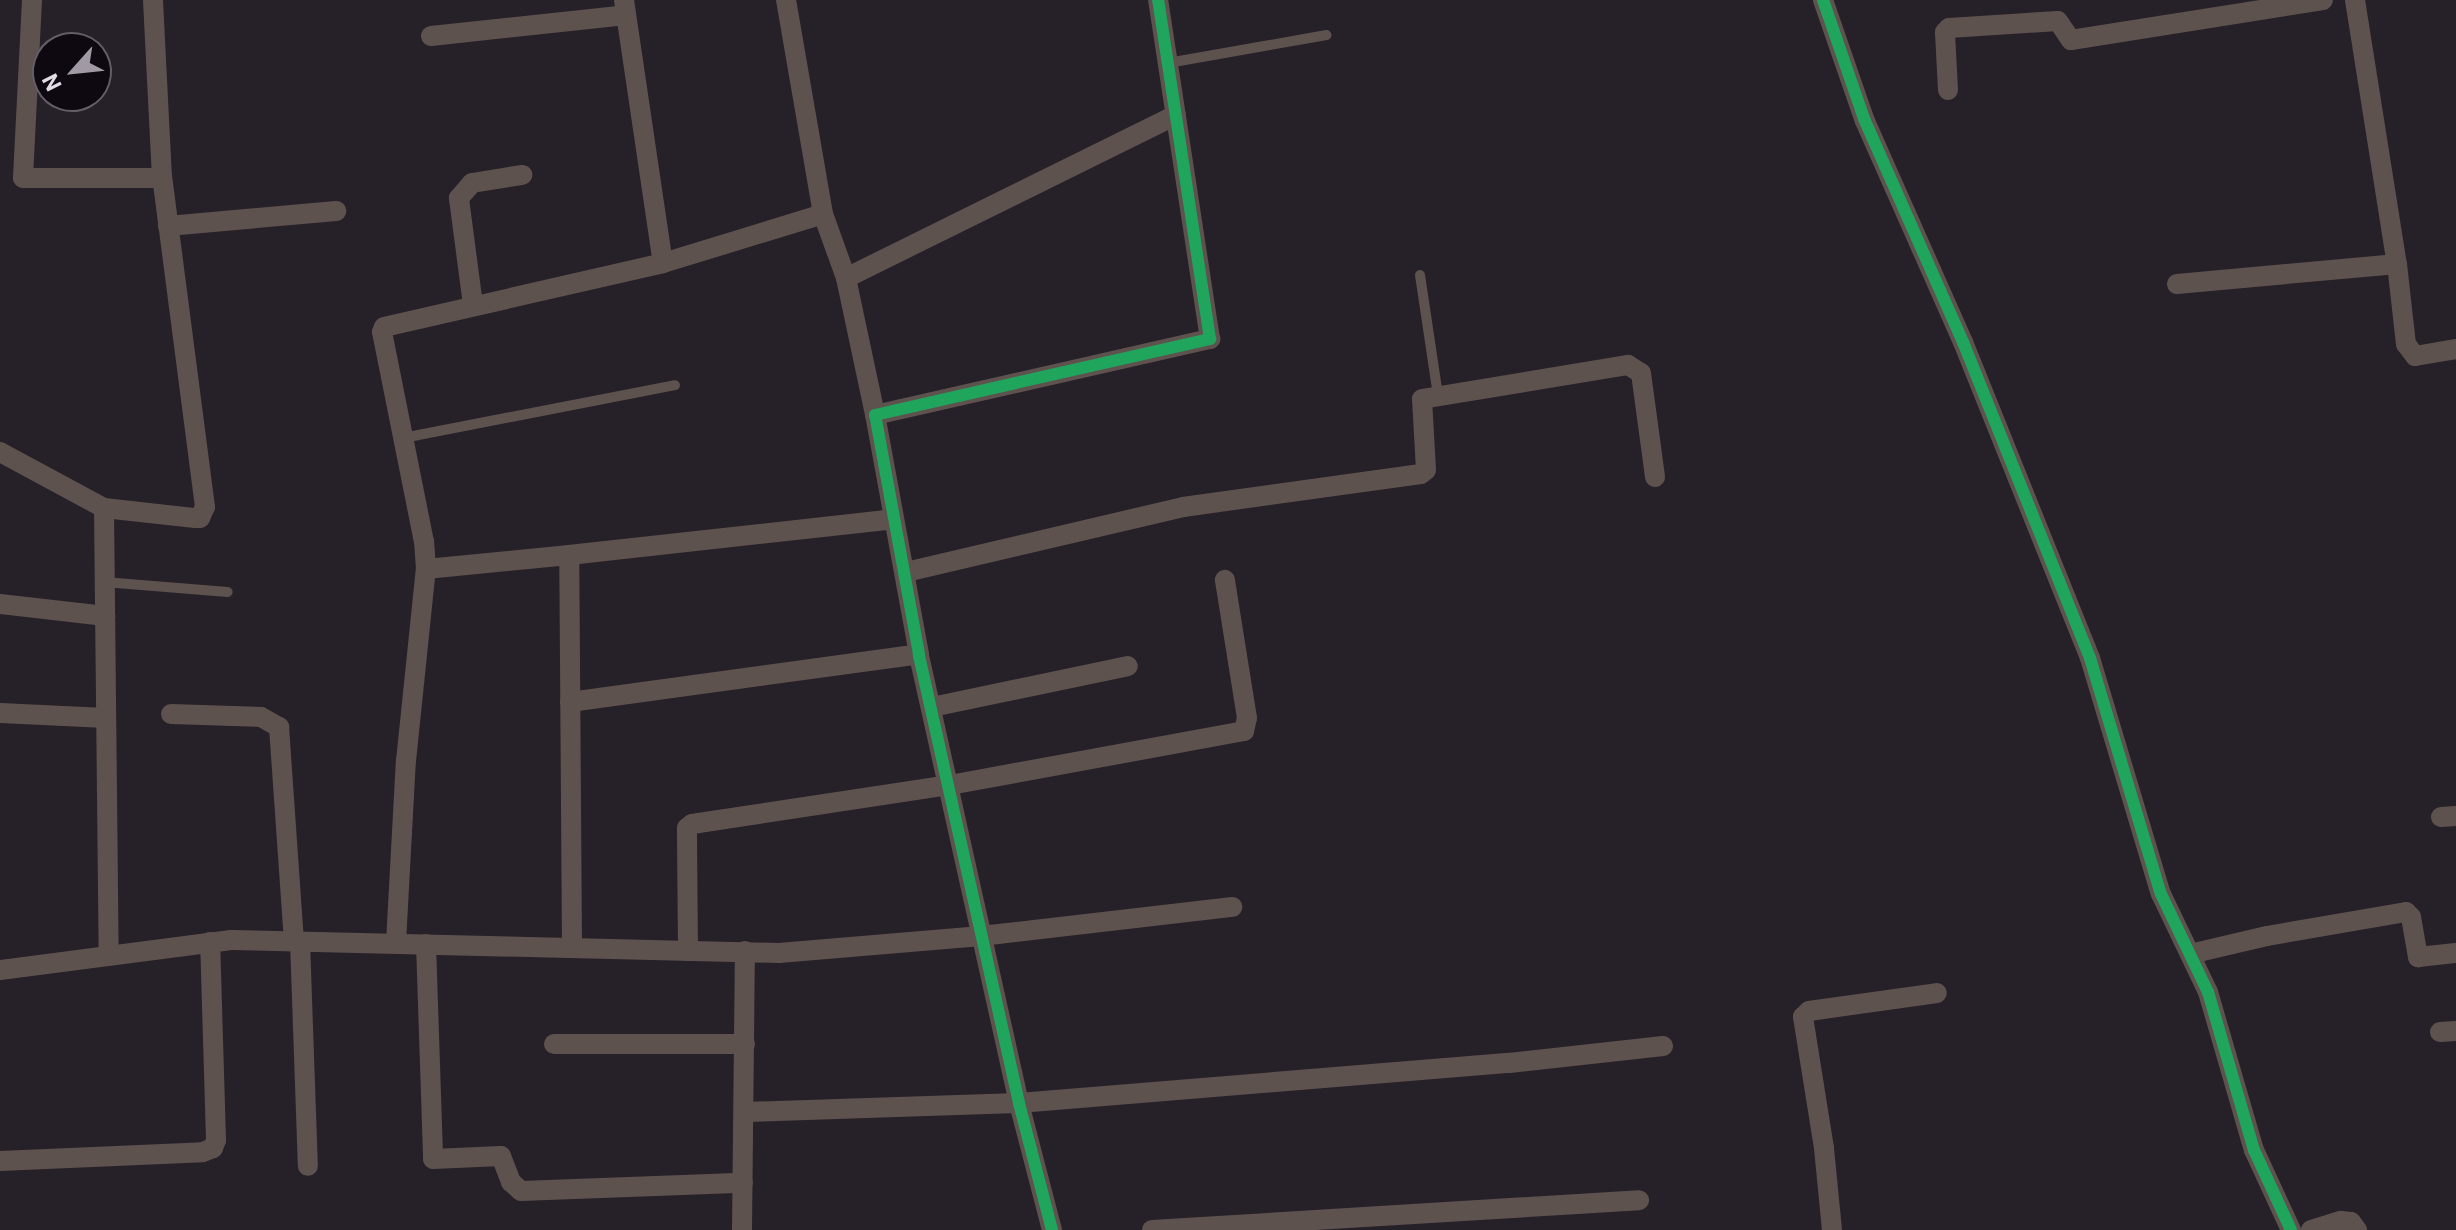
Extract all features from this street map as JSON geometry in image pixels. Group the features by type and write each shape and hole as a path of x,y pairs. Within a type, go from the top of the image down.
{"street":[{"path":"32,0 23,178 162,178"},
{"path":"786,0 823,214 846,278 906,572 919,654 1019,1103 1052,1230"},
{"path":"875,415 1210,339 1158,0"},
{"path":"1823,0 1865,121 1963,342 2090,658 2161,894 2208,992 2254,1150 2291,1230"},
{"path":"1948,90 1945,32 1949,28 2058,21 2071,40 2323,0"},
{"path":"2355,0 2410,352 2415,356 2456,349"},
{"path":"0,452 104,508 195,518 204,512 162,178 153,1"},
{"path":"431,36 625,7 663,263"},
{"path":"846,278 1176,115"},
{"path":"473,305 459,198 472,183 522,175"},
{"path":"168,226 336,211"},
{"path":"396,943 406,761 426,569 384,327 663,263 823,214"},
{"path":"2177,284 2397,264"},
{"path":"906,572 1183,507 1421,474 1426,464 1420,402 1438,396 1635,366 1641,373 1655,477"},
{"path":"104,508 109,956"},
{"path":"426,569 893,519"},
{"path":"569,555 572,948"},
{"path":"688,951 689,825 950,785 1244,731 1247,718 1225,580"},
{"path":"0,604 105,616"},
{"path":"570,702 919,654"},
{"path":"932,707 1128,666"},
{"path":"0,713 106,718"},
{"path":"171,714 261,717 279,727 297,941 308,1166"},
{"path":"0,970 210,942 297,941 779,953 981,936 1232,907"},
{"path":"2190,954 2406,912 2411,917 2418,957 2456,953"},
{"path":"0,1161 203,1152 213,1148 216,1140 210,942"},
{"path":"426,944 433,1159 501,1156 511,1182 521,1191 743,1183"},
{"path":"742,1230 745,951"},
{"path":"1832,1230 1824,1148 1803,1017 1809,1011 1937,993"},
{"path":"554,1044 745,1044"},
{"path":"745,1112 1019,1103 1493,1064 1663,1046"},
{"path":"1152,1230 1639,1200"},
{"path":"2311,1230 2341,1221 2351,1222 2357,1230"}],"lane":[{"path":"1168,63 1327,35"},
{"path":"1420,275 1438,396"},
{"path":"403,438 675,385"},
{"path":"104,582 228,592"}],"cycle path":[{"path":"1052,1230 1019,1103 919,654 875,415 1210,339 1158,0"},
{"path":"1823,0 1865,121 1963,342 2090,658 2161,894 2208,992 2254,1150 2291,1230"}]}
